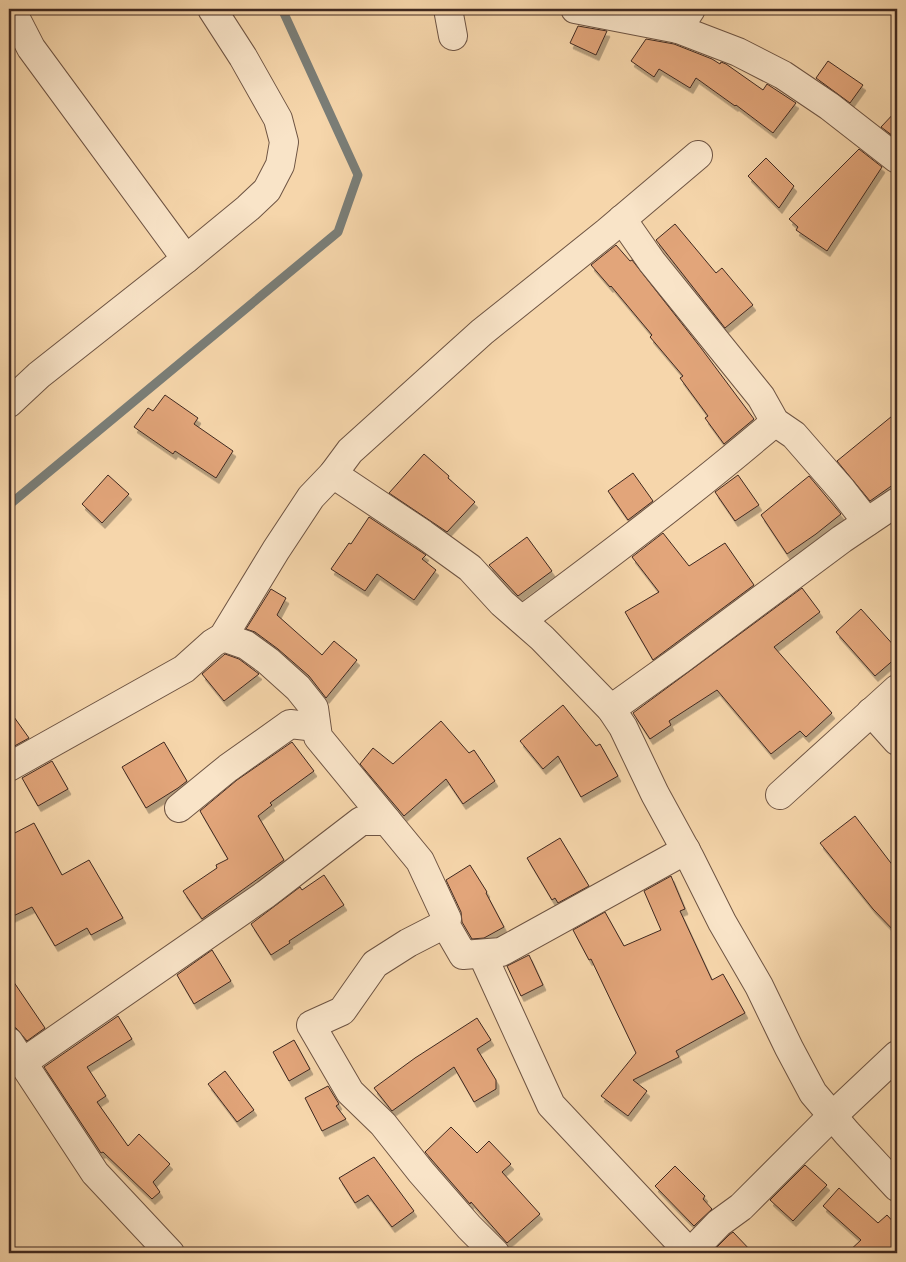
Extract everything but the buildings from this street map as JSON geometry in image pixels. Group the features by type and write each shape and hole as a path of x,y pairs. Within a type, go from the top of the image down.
{"street":[{"path":"11,9 31,48 66,98 186,259"},
{"path":"12,392 39,375 186,259 267,190 280,165 284,142 278,119 212,9"},
{"path":"448,9 453,36"},
{"path":"575,9 685,19 738,52 783,75 829,106 897,159"},
{"path":"9,767 184,668 213,643 223,637 311,497 333,474 350,451 482,332 698,155"},
{"path":"622,219 652,262 761,397 775,422 794,435 867,522"},
{"path":"522,620 617,550 775,422"},
{"path":"333,474 470,568 502,604 542,638 611,709 623,727 655,794 722,922 759,986 789,1048 814,1093 832,1116 897,1187"},
{"path":"611,709 842,539 897,502"},
{"path":"223,637 246,644 268,661 298,688 314,708 318,737 420,861 447,919 446,924 463,955 501,952 686,850"},
{"path":"780,795 897,688"},
{"path":"870,712 897,741"},
{"path":"179,808 228,768 290,724 316,727"},
{"path":"170,1253 95,1173 15,1053 266,894 362,822 387,821"},
{"path":"446,924 408,942 375,964 342,1011 311,1025 350,1092 383,1124 421,1172 469,1227 495,1253"},
{"path":"482,954 551,1105 690,1253 719,1223 740,1207 897,1055"}],"waterway":[{"path":"9,505 338,232 358,175 282,9"}]}
